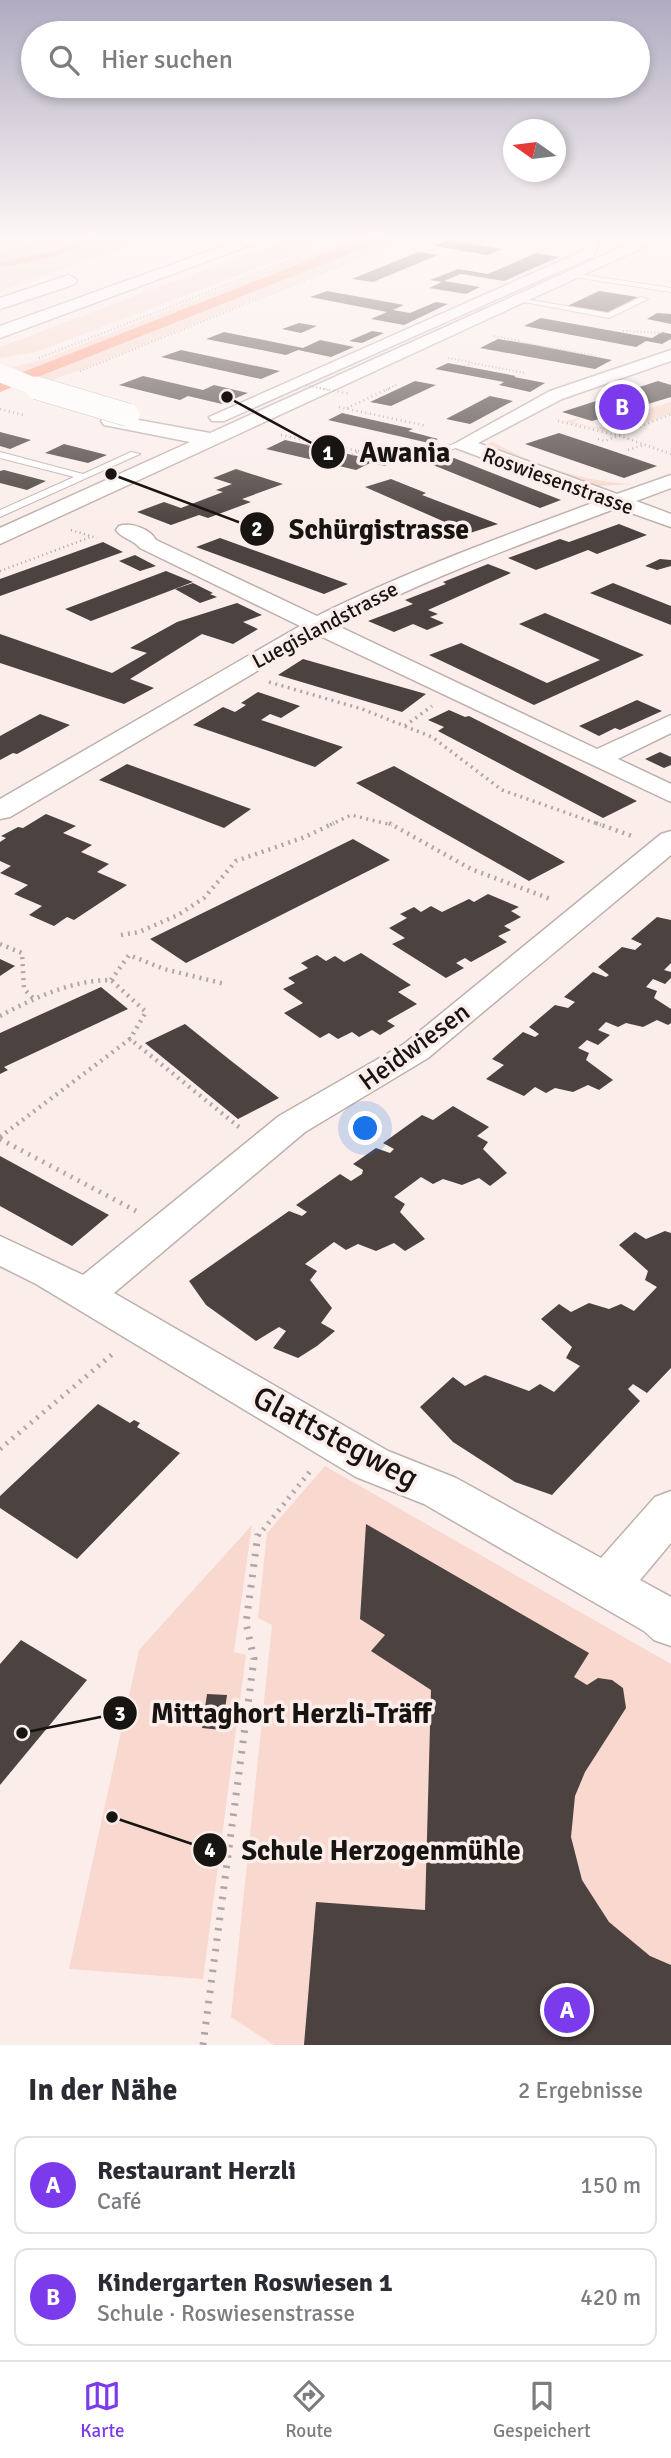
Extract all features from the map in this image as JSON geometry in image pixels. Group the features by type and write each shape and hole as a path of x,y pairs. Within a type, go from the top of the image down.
{"main road":[{"path":"0,537 444,334"},
{"path":"0,373 119,418"},
{"path":"0,385 212,440"}],"street":[{"path":"218,417 405,334"},
{"name":"Roswiesenstrasse","path":"463,444 556,395 671,355"},
{"name":"Roswiesenstrasse","path":"463,444 671,521"},
{"name":"Luegislandstrasse","path":"0,811 316,626 387,590 460,559 671,481"},
{"path":"127,530 145,538 147,544 671,794"},
{"path":"597,758 671,723"},
{"name":"Heidwiesen","path":"86,1295 292,1124 328,1102 379,1078 416,1051 671,840"},
{"name":"Glattstegweg","path":"0,1250 29,1261 354,1454 440,1491 671,1625"},
{"path":"606,1586 671,1510"}],"lane":[{"path":"327,369 356,375"},
{"path":"409,460 463,444"},
{"path":"0,514 135,454"},
{"path":"0,455 84,477"},
{"path":"0,499 20,505"}],"path":[{"path":"30,361 98,334"},
{"path":"68,375 169,334"},
{"path":"494,336 602,357"},
{"path":"453,359 525,373"},
{"path":"465,366 472,363"},
{"path":"346,408 398,384"},
{"path":"306,385 350,394"},
{"path":"331,405 427,426"},
{"path":"598,439 605,441 620,436 671,414"},
{"path":"551,419 620,436 671,454"},
{"path":"281,429 273,433 358,451 352,455"},
{"path":"307,445 314,442"},
{"path":"628,450 644,444"},
{"path":"0,571 93,537"},
{"path":"261,678 362,709 432,737 502,790 637,838"},
{"path":"404,726 434,705"},
{"path":"121,935 139,932 178,915 204,898 236,862 305,837 351,815 385,821 471,869 558,902"},
{"path":"0,944 22,953 24,989 33,998"},
{"path":"111,980 129,955 146,965 168,972 197,974 225,984"},
{"path":"0,1016 33,998 63,991 88,980 111,980 146,1012 130,1039 0,1138 138,1211"},
{"path":"130,1039 241,1129"},
{"path":"0,1449 126,1342"},
{"path":"203,2045 254,1659 246,1623 258,1534 317,1464"}],"shaded area":[{"path":"33,334 82,334 36,352 0,358 0,347"},
{"path":"107,334 119,334 23,372 12,367 42,360"},
{"path":"119,334 146,334 0,392 0,381"},
{"path":"146,334 168,334 47,382 36,378"},
{"path":"671,402 671,413 620,434 564,421 581,418 574,422 598,428 647,418 639,412"},
{"path":"493,442 562,471 599,480 635,484 598,486 500,452 487,444"},
{"path":"325,1466 671,1664 671,2045 274,2045 231,2017 272,1625 258,1618 267,1533"},
{"path":"252,1525 234,1652 246,1655 203,1979 69,1969 139,1650"}],"building":[{"path":"218,334 236,334 303,348 320,340 354,347 331,357 298,350 286,355 206,339"},
{"path":"364,334 381,334 362,343 349,341"},
{"path":"569,334 632,334 652,338 658,334 671,334 671,339 662,344 646,341 636,347"},
{"path":"498,339 612,360 595,369 480,348"},
{"path":"181,350 280,371 261,379 161,357"},
{"path":"448,363 545,383 530,392 499,385 504,382 435,369"},
{"path":"143,376 203,390 214,385 248,393 222,404 188,396 180,400 119,385"},
{"path":"415,381 436,385 391,406 370,402"},
{"path":"658,381 671,385 671,397 592,421 562,412"},
{"path":"490,396 513,401 470,424 446,419"},
{"path":"342,413 413,429 408,431 438,439 429,443 328,420"},
{"path":"0,432 31,440 10,449 0,446"},
{"path":"559,433 657,466 624,478 525,444"},
{"path":"285,440 375,460 389,453 403,456 385,466 370,463 356,470 266,449"},
{"path":"64,444 107,455 88,463 45,453"},
{"path":"435,457 446,461 454,458 561,500 540,508 423,461"},
{"path":"236,469 283,484 242,499 251,502 208,518 199,515 171,525 137,512 164,502 181,508 223,492 216,490 232,484 213,478"},
{"path":"0,471 46,481 27,490 0,483"},
{"path":"391,479 426,493 422,495 498,524 470,533 365,487"},
{"path":"619,524 647,535 597,554 588,550 536,570 508,558 560,539 569,542"},
{"path":"220,538 348,584 324,594 196,547"},
{"path":"103,542 123,552 0,596 0,579"},
{"path":"135,555 156,566 140,571 119,561"},
{"path":"660,559 671,560 671,566 657,570 645,566"},
{"path":"488,564 511,573 428,610 438,614 430,617 444,623 427,630 413,624 394,632 368,621 413,604 405,600"},
{"path":"166,571 193,582 91,621 65,609"},
{"path":"193,583 217,597 200,603 175,589"},
{"path":"613,583 671,606 671,625 590,593"},
{"path":"237,603 262,615 243,622 258,629 233,644 202,634 130,679 154,688 124,704 0,663 0,634 112,673 147,653 130,648 177,622"},
{"path":"545,613 644,655 534,705 429,655 461,643 547,683 600,660 519,624"},
{"path":"303,659 426,694 402,712 278,675"},
{"path":"258,692 300,706 281,718 270,714 261,720 343,747 315,767 193,725 223,707 235,712 246,705 241,703"},
{"path":"637,700 662,711 620,730 615,728 599,736 579,726"},
{"path":"449,710 465,717 469,716 637,801 603,818 438,731 444,727 428,720"},
{"path":"40,714 70,725 17,754 13,753 0,760 0,736"},
{"path":"660,752 671,757 671,765 664,768 645,759"},
{"path":"127,764 251,809 224,828 99,780"},
{"path":"394,766 565,862 529,881 356,783"},
{"path":"46,814 76,826 63,833 92,845 81,852 109,864 97,872 127,885 74,920 67,917 54,926 29,915 42,906 14,894 28,885 0,873 11,866 0,861 0,842 6,838 1,836 18,827 23,828"},
{"path":"353,839 390,860 186,963 150,939"},
{"path":"488,894 519,907 511,911 521,917 504,926 511,930 498,936 507,942 471,962 465,958 456,963 464,968 446,978 392,944 405,938 389,928 407,918 400,914 414,907 421,912 431,906 442,912 469,899 474,902"},
{"path":"657,917 671,920 671,963 664,970 671,972 671,978 665,984 653,979 646,987 657,991 654,998 671,1009 671,1023 668,1025 657,1020 643,1027 626,1023 618,1027 606,1022 598,1030 610,1035 598,1045 587,1040 578,1048 589,1053 586,1060 613,1080 599,1090 588,1085 573,1092 555,1088 546,1093 535,1087 524,1096 486,1079 504,1065 492,1059 523,1032 535,1037 539,1034 529,1027 555,1005 568,1008 575,1002 564,997 593,972 606,977 609,975 598,967 622,947 635,950 642,944 631,939"},
{"path":"361,953 411,985 398,992 417,1004 387,1021 395,1026 380,1035 372,1030 359,1037 352,1032 338,1039 329,1033 320,1038 284,1013 303,1003 283,989 295,983 288,978 308,968 301,963 317,955 326,961 335,956 344,962"},
{"path":"0,959 15,966 0,976"},
{"path":"101,987 128,1009 4,1067 8,1070 0,1074 0,1033"},
{"path":"185,1024 279,1098 238,1119 145,1043"},
{"path":"453,1106 489,1127 477,1136 488,1142 483,1149 507,1173 490,1186 479,1178 462,1185 443,1179 433,1184 421,1177 394,1197 405,1204 400,1212 425,1239 405,1251 394,1243 376,1251 358,1244 346,1250 334,1242 305,1264 317,1271 310,1280 332,1308 321,1323 335,1331 317,1346 298,1358 273,1348 286,1331 279,1327 256,1341 206,1305 189,1281 289,1211 302,1216 307,1212 296,1205 340,1174 351,1181 362,1174 363,1170 353,1164 376,1148 390,1153 394,1149 383,1143 422,1115 433,1120"},
{"path":"0,1156 109,1215 72,1246 0,1206"},
{"path":"665,1231 671,1233 671,1368 647,1393 633,1384 628,1389 640,1401 552,1495 515,1482 453,1442 420,1407 453,1377 465,1386 485,1375 529,1391 540,1384 554,1392 580,1366 566,1358 572,1347 541,1319 559,1304 571,1312 589,1303 609,1309 621,1304 634,1311 657,1287 645,1280 648,1271 619,1245 635,1232 646,1239"},
{"path":"98,1404 130,1423 134,1420 140,1423 137,1427 180,1453 77,1559 0,1508 0,1496"},
{"path":"366,1524 589,1653 574,1677 587,1685 598,1678 612,1680 623,1688 626,1708 585,1772 575,1796 571,1837 582,1880 609,1922 650,1956 671,1965 671,2045 304,2045 316,1902 425,1910 431,1690 371,1651 385,1635 360,1619"},
{"path":"21,1640 87,1680 0,1785 0,1664"},
{"path":"207,1694 227,1695 222,1730 202,1728"}],"place":[{"name":"Awania","path":"227,397"},
{"name":"Kindergarten Roswiesen 1","path":"622,407"},
{"name":"Schürgistrasse","path":"111,474"},
{"name":"Mittaghort Herzli-Träff","path":"22,1733"},
{"name":"Schule Herzogenmühle","path":"112,1817"},
{"name":"Restaurant Herzli","path":"567,2010"}]}
